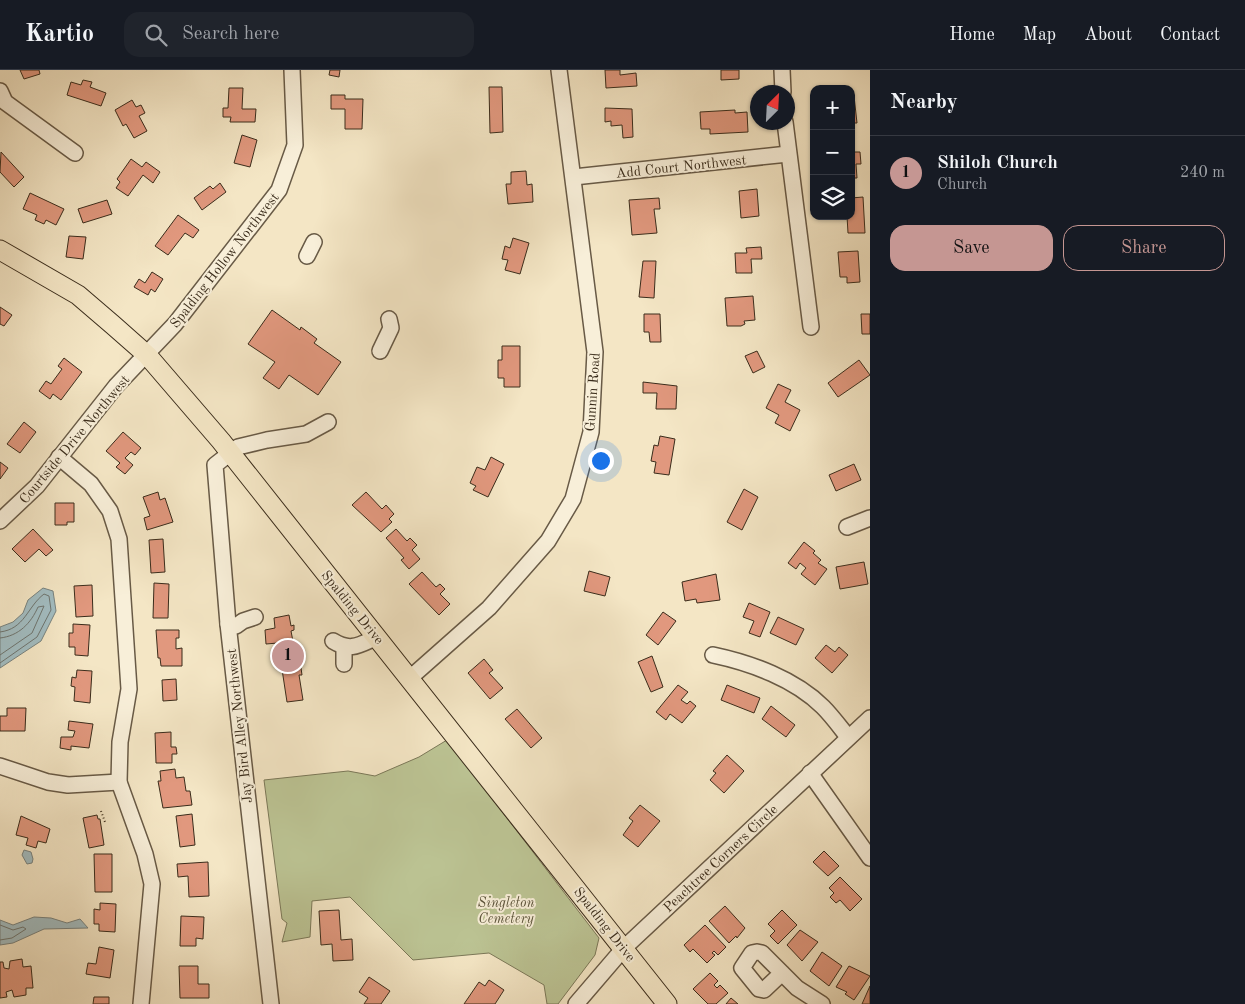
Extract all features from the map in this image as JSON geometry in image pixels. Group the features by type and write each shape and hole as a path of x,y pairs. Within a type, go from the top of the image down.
{"main road":[{"name":"Spalding Drive","path":"0,250 78,295 147,355 229,452 667,1004"}],"street":[{"name":"Spalding Hollow Northwest","path":"147,355 180,317 279,190 295,145 292,70"},
{"name":"Gunnin Road","path":"410,678 496,600 548,541 573,499 591,432 596,352 559,70"},
{"path":"782,70 783,85"},
{"path":"0,91 5,102 75,153"},
{"path":"786,130 811,327"},
{"name":"Add Court Northwest","path":"574,178 788,154"},
{"path":"307,256 314,242"},
{"path":"380,352 391,328 389,319"},
{"name":"Courtside Drive Northwest","path":"0,521 37,486 116,386 147,355"},
{"path":"229,452 238,447 266,440 306,434 328,422"},
{"name":"Jay Bird Alley Northwest","path":"229,452 216,465 228,624 271,1004"},
{"path":"59,457 91,484 110,511 119,540 129,689 120,742 119,782 145,854 152,884 142,1004"},
{"path":"847,527 870,518"},
{"path":"228,624 236,626 255,616"},
{"path":"344,664 338,644 355,646 377,637"},
{"path":"713,655 743,662 794,686 823,706 848,737"},
{"name":"Peachtree Corners Circle","path":"576,1004 624,948 870,718"},
{"path":"0,766 48,782 68,785 119,782"},
{"path":"810,773 862,850 870,858"},
{"path":"782,973 797,988 822,1004"}],"path":[{"path":"101,811 105,822"}],"green space":[{"name":"Singleton Cemetery","path":"447,740 599,938 595,955 558,1004 547,1004 544,985 489,953 413,960 350,897 312,901 310,937 282,942 287,923 282,919 264,780 348,771 375,776 419,757"}],"water":[{"path":"43,588 53,591 56,611 41,641 0,668 0,627 13,622 23,613 28,600"},
{"path":"24,850 31,852 32,863 27,864 22,855"},
{"path":"34,917 51,918 67,923 80,919 88,928 44,929 13,943 0,945 0,920 13,925"}],"building":[{"path":"20,70 39,70 40,74 24,79"},
{"path":"330,70 340,70 339,77 329,75"},
{"path":"605,70 620,70 620,75 636,73 637,86 606,88"},
{"path":"721,70 739,70 739,79 721,80"},
{"path":"83,80 92,82 90,87 106,93 101,106 67,95 71,82 81,85"},
{"path":"489,87 502,87 503,132 490,133"},
{"path":"229,88 243,88 242,109 256,109 255,122 230,122 231,117 223,117 223,108 228,108"},
{"path":"331,95 345,95 345,99 363,99 362,129 345,129 345,109 331,109"},
{"path":"132,100 136,107 141,105 145,113 139,116 147,131 134,138 126,124 123,126 115,110"},
{"path":"855,105 857,123 855,123"},
{"path":"605,108 632,109 633,137 623,138 622,125 611,126 611,121 605,122"},
{"path":"735,110 735,113 747,112 748,132 710,134 710,129 701,129 700,112"},
{"path":"242,135 257,140 250,167 234,163"},
{"path":"1,152 24,177 14,187 0,172"},
{"path":"855,152 860,152 861,164 856,164 857,178 855,178"},
{"path":"131,159 142,167 146,162 160,172 153,183 143,175 128,196 116,188 120,182 117,179"},
{"path":"526,171 527,185 532,184 533,202 508,204 506,184 511,184 511,172"},
{"path":"220,183 226,192 202,210 194,198 210,186 213,189"},
{"path":"757,189 759,216 741,218 739,191"},
{"path":"30,193 64,209 56,225 46,220 44,224 35,220 37,215 23,209"},
{"path":"863,197 865,233 848,233 847,220 855,220 855,198"},
{"path":"659,198 660,209 654,209 657,233 632,235 629,200"},
{"path":"107,200 112,214 83,223 78,209"},
{"path":"178,215 199,230 193,238 185,233 168,255 155,246"},
{"path":"69,236 86,237 83,259 66,257"},
{"path":"513,238 529,243 520,274 505,270 508,260 502,259 505,246 510,248"},
{"path":"761,247 762,259 751,259 752,273 736,273 735,253 747,253 746,248"},
{"path":"858,251 860,282 847,283 847,277 840,277 838,252"},
{"path":"643,261 656,261 654,298 639,297"},
{"path":"152,272 163,279 155,292 151,289 148,295 134,287 139,279 145,283"},
{"path":"753,296 755,320 744,321 745,324 741,326 727,326 725,298"},
{"path":"0,307 12,315 4,326 0,324"},
{"path":"272,310 300,330 301,327 317,339 314,343 341,362 318,395 289,375 279,389 263,378 275,362 248,344"},
{"path":"644,314 660,314 661,342 650,342 649,332 644,332"},
{"path":"861,314 870,314 870,334 862,334"},
{"path":"502,346 520,346 520,387 504,387 504,378 498,378 498,360 502,360"},
{"path":"757,351 765,367 753,373 745,356"},
{"path":"64,358 82,372 61,400 53,394 50,399 39,391 46,381 51,384 62,369 58,366"},
{"path":"859,360 870,375 838,397 828,383"},
{"path":"643,382 677,386 676,409 656,409 657,393 643,393"},
{"path":"778,384 791,390 785,402 800,410 790,431 775,423 779,415 766,408"},
{"path":"24,422 36,432 20,453 7,444"},
{"path":"123,432 141,448 135,455 131,452 125,458 133,465 125,474 116,467 120,463 106,451"},
{"path":"660,436 675,439 669,475 654,473 656,462 651,461 654,445 658,446"},
{"path":"491,457 504,464 488,497 473,490 476,486 470,483 477,467 485,470"},
{"path":"0,462 8,468 0,479"},
{"path":"854,464 861,480 836,491 829,475"},
{"path":"744,489 758,497 742,530 727,522"},
{"path":"158,492 160,500 165,498 173,522 147,530 144,518 150,516 143,497"},
{"path":"366,492 382,509 386,505 394,514 389,519 392,522 381,532 352,505"},
{"path":"55,503 74,503 74,522 67,522 67,525 55,525"},
{"path":"33,529 53,550 46,556 39,549 25,562 12,549"},
{"path":"396,529 407,541 410,538 417,545 412,550 420,559 409,569 401,560 404,558 386,538"},
{"path":"163,539 165,572 151,573 149,540"},
{"path":"804,542 815,551 813,553 821,560 818,563 827,569 815,585 801,574 806,568 800,563 796,569 788,563"},
{"path":"864,562 868,584 840,589 836,567"},
{"path":"589,571 610,577 605,596 584,591"},
{"path":"422,572 436,587 440,584 445,589 440,594 450,604 439,615 409,584"},
{"path":"716,574 720,600 697,603 696,599 685,601 682,582"},
{"path":"154,583 169,584 168,618 153,618"},
{"path":"92,585 93,616 76,617 74,586"},
{"path":"749,603 770,612 760,637 749,633 754,621 743,617"},
{"path":"663,612 676,621 658,645 646,635"},
{"path":"289,615 291,626 294,625 294,630 291,631 298,668 301,668 302,675 299,675 303,700 287,702 278,643 266,644 265,630 275,628 274,618"},
{"path":"778,617 804,629 796,645 770,633"},
{"path":"73,624 90,625 88,656 75,655 75,647 69,647 69,633 73,633"},
{"path":"156,630 179,630 179,638 176,638 176,649 182,648 182,666 161,666 160,658 158,658"},
{"path":"826,645 835,652 839,647 848,655 832,673 815,658"},
{"path":"652,656 663,687 651,692 638,662"},
{"path":"484,659 493,670 489,673 503,688 490,699 468,673"},
{"path":"77,670 92,671 90,703 74,701 75,687 71,686 72,677 76,678"},
{"path":"176,679 177,700 163,701 162,680"},
{"path":"678,685 688,692 681,700 687,704 690,701 696,706 682,723 670,714 666,720 656,712"},
{"path":"727,685 760,698 754,713 721,700"},
{"path":"771,706 795,725 786,737 762,719"},
{"path":"7,708 26,708 25,731 0,731 0,716 7,716"},
{"path":"517,709 542,738 531,748 505,719"},
{"path":"69,721 93,724 89,748 71,746 71,750 60,748 61,737 73,737 75,731 68,730"},
{"path":"171,732 171,747 176,747 177,754 172,754 172,763 156,763 155,733"},
{"path":"727,755 744,771 724,793 710,780 716,773 713,771"},
{"path":"175,769 176,778 184,777 186,791 190,791 192,805 163,808 158,781 161,781 160,771"},
{"path":"640,805 660,821 638,847 623,835 633,821 629,818"},
{"path":"192,814 195,845 180,847 176,816"},
{"path":"97,815 98,819 100,819 104,845 89,848 83,818"},
{"path":"21,816 50,829 46,843 38,841 36,848 26,845 28,838 16,835"},
{"path":"824,851 839,866 828,876 813,862"},
{"path":"94,854 112,854 112,892 95,892"},
{"path":"208,862 209,896 189,897 188,876 178,877 177,864"},
{"path":"840,877 862,899 850,911 840,900 836,903 830,897 834,893 829,888"},
{"path":"100,903 116,904 115,932 99,931 99,924 94,924 94,909 100,910"},
{"path":"725,906 745,928 737,938 736,936 729,943 709,921"},
{"path":"339,910 341,940 352,939 353,960 333,961 332,944 321,945 319,911"},
{"path":"782,910 797,925 778,944 770,936 775,931 768,924"},
{"path":"181,916 204,917 203,939 196,938 196,946 180,946"},
{"path":"705,925 726,947 718,955 714,951 712,953 715,955 707,963 693,949 690,952 684,945"},
{"path":"800,930 818,942 802,961 787,945"},
{"path":"99,947 114,950 110,978 86,974 88,963 96,964"},
{"path":"822,952 842,966 829,986 810,971"},
{"path":"22,959 23,967 31,966 33,988 26,988 26,995 14,997 12,990 6,992 7,997 0,998 0,962 3,962 4,968 9,969 10,961"},
{"path":"179,966 198,966 198,984 209,984 209,998 180,998"},
{"path":"849,966 870,976 854,1000 845,994 847,992 836,987"},
{"path":"710,973 718,981 714,985 717,988 720,985 728,993 716,1004 708,1004 693,989"},
{"path":"369,977 390,991 381,1004 364,1004 368,998 359,992"},
{"path":"489,980 504,990 495,1004 464,1004 479,982 485,986"},
{"path":"870,986 870,1004 862,1004"},
{"path":"94,997 109,997 109,1004 93,1004"},
{"path":"731,998 738,1004 726,1004"}],"place":[{"name":"Shiloh Church","path":"288,656"}]}
